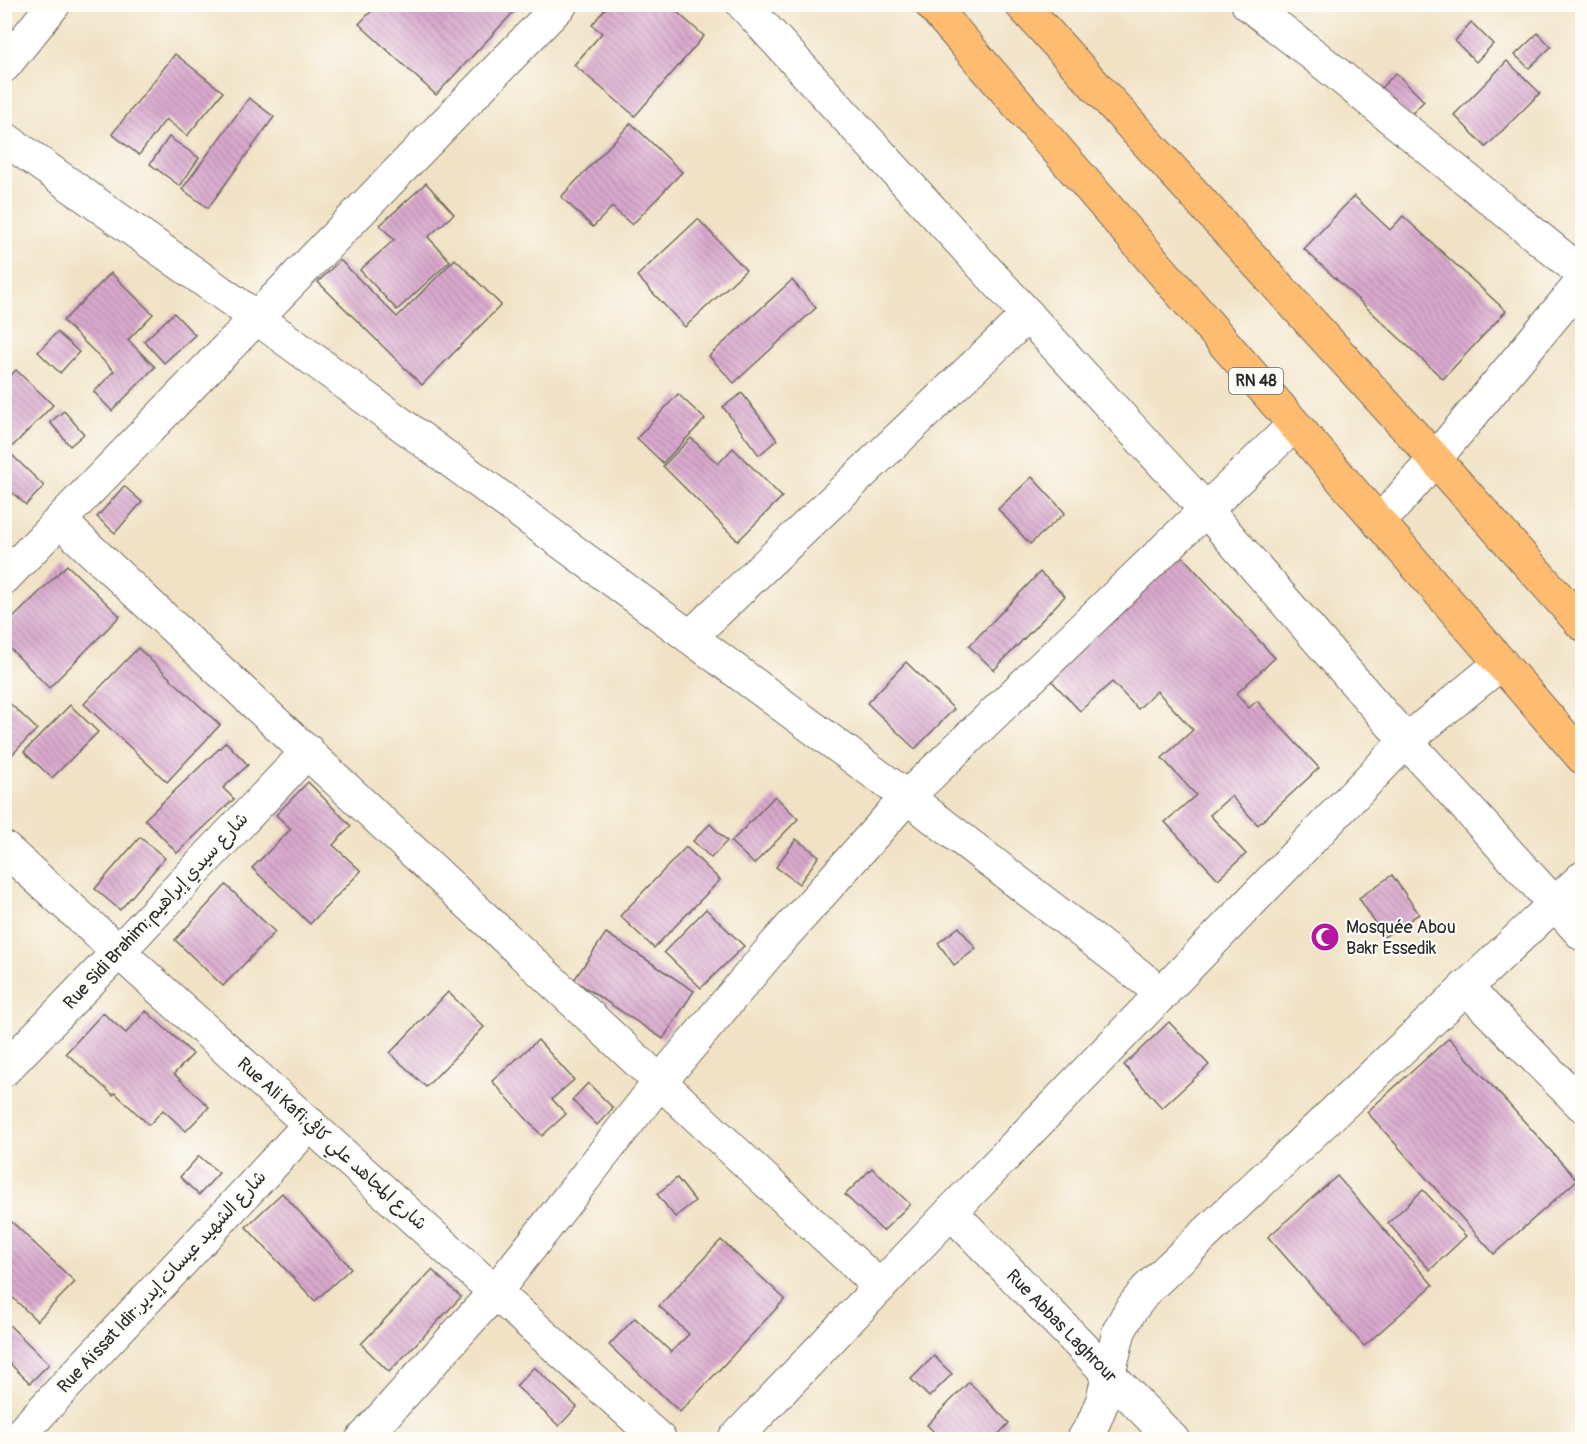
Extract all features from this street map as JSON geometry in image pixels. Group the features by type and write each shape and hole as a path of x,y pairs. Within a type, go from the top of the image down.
{"highway":[{"name":"RN 48","path":"931,4 1582,757"},
{"path":"1021,4 1582,624"}],"street":[{"path":"4,66 54,4"},
{"path":"4,578 561,4"},
{"path":"743,4 1206,510 1406,741 1582,934"},
{"path":"1248,4 1582,273"},
{"path":"4,138 257,318 907,797 1163,994"},
{"path":"1379,523 1582,282"},
{"path":"690,637 1028,315"},
{"path":"362,1440 495,1292 659,1083 776,944 907,797 1294,425"},
{"path":"60,521 880,1287"},
{"path":"734,1440 1406,741 1501,663"},
{"name":"Rue Sidi Brahim;شارع سيدي إبراهيم","path":"4,1070 308,751"},
{"name":"Rue Ali Kafi;شارع المجاهد علي كافي","path":"4,848 660,1440"},
{"path":"1083,1440 1093,1424 1102,1401 1119,1331 1130,1311 1146,1290 1582,878"},
{"path":"1465,987 1582,1105"},
{"name":"Rue Aïssat Idir;شارع الشهيد عيسات إيدير","path":"15,1440 310,1124"},
{"name":"Rue Abbas Laghrour","path":"951,1212 1173,1440"}],"building":[{"path":"378,4 521,4 436,95 359,24"},
{"path":"609,4 668,4 704,36 635,116 574,65 602,33 592,25"},
{"path":"1471,22 1493,44 1476,62 1455,41"},
{"path":"1538,33 1551,47 1529,68 1515,55"},
{"path":"175,54 223,92 187,136 166,119 139,155 112,134"},
{"path":"1507,61 1540,93 1486,147 1454,115"},
{"path":"1396,73 1424,101 1399,127 1370,99"},
{"path":"249,98 274,117 208,208 182,189"},
{"path":"631,123 682,172 632,225 612,207 593,227 561,197"},
{"path":"169,137 199,158 180,186 150,164"},
{"path":"426,183 454,214 428,237 450,261 397,310 360,270 394,240 380,225"},
{"path":"1354,196 1390,230 1403,216 1506,311 1443,379 1304,249"},
{"path":"698,219 746,270 685,327 637,276"},
{"path":"455,259 501,305 422,385 318,282 340,260 397,317"},
{"path":"111,273 153,314 128,340 155,367 112,411 94,392 114,371 63,321"},
{"path":"792,280 816,308 734,383 709,356"},
{"path":"174,313 195,335 164,363 144,341"},
{"path":"57,332 79,352 60,373 38,352"},
{"path":"16,370 53,405 8,451 44,486 26,505 4,485 4,382"},
{"path":"742,393 777,440 759,455 723,407"},
{"path":"678,394 705,419 663,463 637,438"},
{"path":"64,411 84,434 70,446 50,422"},
{"path":"691,438 718,464 733,448 782,497 738,541 663,466"},
{"path":"1032,477 1065,513 1030,544 998,509"},
{"path":"124,486 142,502 115,533 97,517"},
{"path":"1182,556 1275,658 1236,694 1249,708 1257,701 1319,768 1258,825 1231,796 1210,815 1246,854 1218,879 1165,822 1196,795 1162,758 1193,730 1157,691 1138,709 1112,682 1080,711 1049,678"},
{"path":"67,565 120,616 49,688 4,642 4,614 7,612 13,618"},
{"path":"1040,572 1065,596 994,670 969,646"},
{"path":"138,648 220,725 167,782 84,704"},
{"path":"906,662 954,709 915,749 867,703"},
{"path":"4,698 37,729 4,763"},
{"path":"70,705 98,732 52,778 24,752"},
{"path":"226,742 248,765 223,788 234,799 177,853 145,819"},
{"path":"308,782 351,826 333,845 361,871 310,924 252,868 291,829 276,815"},
{"path":"775,796 798,819 754,864 731,842"},
{"path":"710,824 727,841 711,858 693,841"},
{"path":"140,837 165,858 120,910 95,889"},
{"path":"796,839 819,856 799,884 776,867"},
{"path":"686,847 720,880 654,948 620,916"},
{"path":"1392,875 1419,914 1384,937 1359,898"},
{"path":"226,885 275,932 223,986 175,940"},
{"path":"706,909 744,946 701,988 664,952"},
{"path":"959,927 976,949 954,965 938,943"},
{"path":"606,933 694,991 663,1039 574,980"},
{"path":"448,992 484,1027 426,1087 390,1053"},
{"path":"146,1011 193,1054 174,1074 209,1107 186,1131 163,1110 149,1125 115,1093 113,1095 66,1053 103,1013 126,1033"},
{"path":"1169,1022 1209,1065 1162,1108 1124,1065"},
{"path":"1449,1038 1577,1180 1494,1254 1367,1112"},
{"path":"538,1040 574,1080 552,1099 566,1114 542,1136 492,1081"},
{"path":"588,1083 613,1108 597,1125 572,1100"},
{"path":"199,1156 219,1173 199,1195 180,1177"},
{"path":"872,1168 910,1204 883,1231 845,1195"},
{"path":"1337,1176 1433,1285 1364,1346 1268,1237"},
{"path":"677,1178 695,1201 675,1217 657,1194"},
{"path":"1423,1190 1466,1236 1430,1270 1388,1223"},
{"path":"282,1193 351,1268 315,1301 246,1227"},
{"path":"12,1222 75,1282 37,1321 4,1289 4,1229"},
{"path":"721,1240 785,1299 680,1412 609,1345 635,1318 671,1352 689,1334 659,1306"},
{"path":"432,1270 461,1297 389,1372 361,1344"},
{"path":"4,1320 49,1364 30,1383 4,1358"},
{"path":"934,1356 952,1374 929,1397 911,1379"},
{"path":"534,1367 577,1407 559,1426 516,1386"},
{"path":"969,1382 1009,1423 993,1440 942,1440 927,1425"}],"place":[{"name":"Mosquée Abou Bakr Essedik","path":"1325,937"}]}
